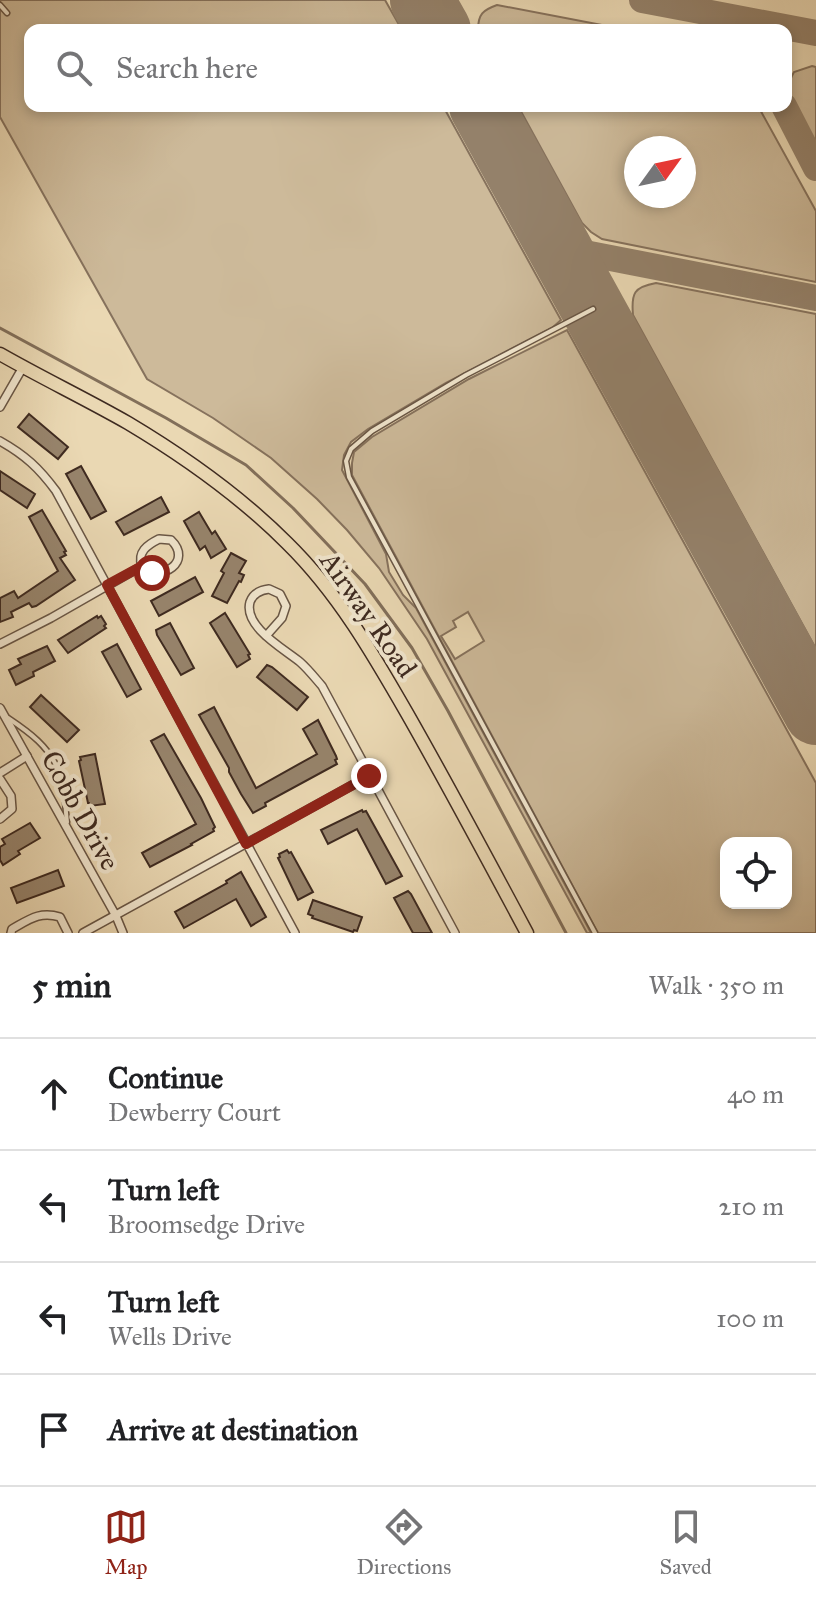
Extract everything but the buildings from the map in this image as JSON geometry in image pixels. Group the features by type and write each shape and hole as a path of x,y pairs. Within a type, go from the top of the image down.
{"main road":[{"name":"Airway Road","path":"0,354 126,422 178,455 225,488 287,543 311,569 366,641 527,933"}],"street":[{"path":"0,407 23,367"},
{"path":"0,441 38,467 56,491 295,933"},
{"path":"171,540 178,549 178,560 167,570 152,573 142,566 142,551 152,543 171,540"},
{"path":"0,644 142,566"},
{"path":"266,636 282,618 286,606 280,594 269,589 253,597 249,609 252,618 266,636 301,663 322,686 455,933"},
{"name":"Cobb Drive","path":"2,712 123,933"},
{"path":"0,819 12,809 11,796 0,776 27,756"},
{"path":"83,933 369,776"},
{"path":"11,933 12,929 34,917 48,913 60,917 68,933"}],"lane":[{"path":"0,5 7,13"},
{"path":"593,309 466,375 372,431 351,449 346,461 349,477 595,933"},
{"path":"2,712 30,733 54,762 60,774 68,833"}],"shaded area":[{"path":"0,0 385,0 399,24 24,24 24,112 446,112 561,320 552,328 446,383 368,429 351,442 344,455 342,470 386,554 389,572 403,595 416,608 591,933 587,933 427,639 379,568 317,499 271,458 213,418 147,379 0,117"},
{"path":"497,5 597,24 479,24 482,13"},
{"path":"816,67 816,146 792,102 794,72"},
{"path":"521,112 761,112 816,211 816,282 602,239 582,223"},
{"path":"656,283 816,314 816,649 633,315 636,292"},
{"path":"567,330 816,783 816,933 598,933 352,475 354,452 372,437 469,379","holes":["468,612 484,641 455,659 441,636 456,627 453,621"]}],"waterway":[{"path":"0,328 246,465 293,508 365,584 412,648 566,933"}],"taxiway":[{"path":"642,0 769,24"},
{"path":"792,28 816,33"},
{"path":"787,112 816,168"},
{"path":"559,248 816,298"}],"runway":[{"path":"422,0 436,24"},
{"path":"484,112 816,713"}],"route":[{"path":"152,573 142,566 107,585 246,844 369,776"}]}
